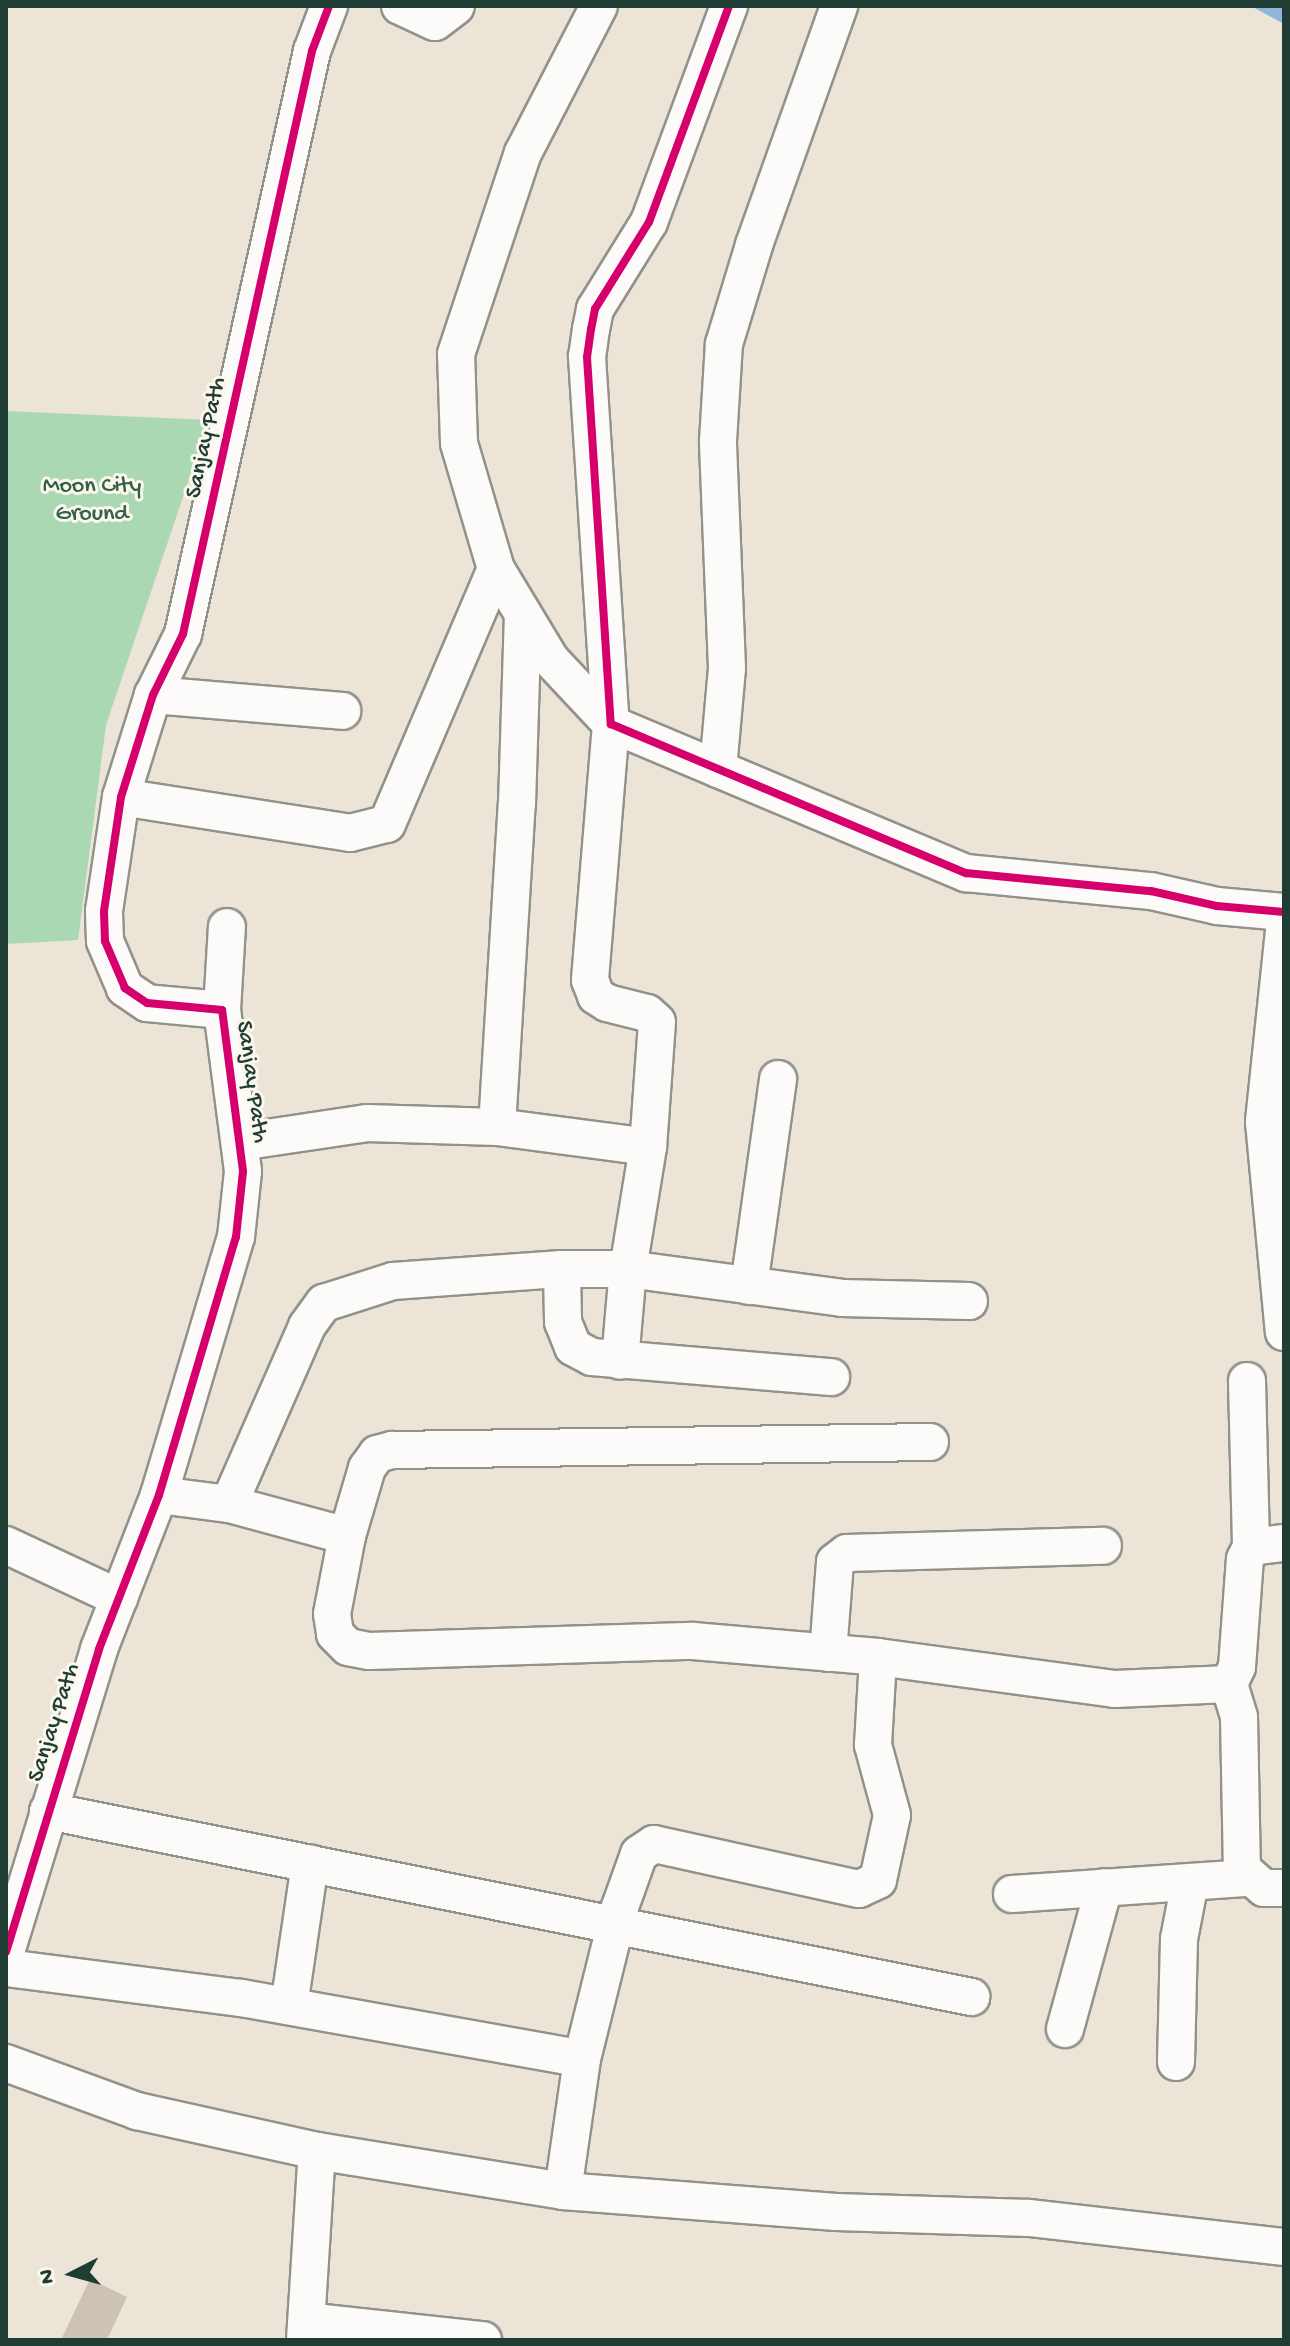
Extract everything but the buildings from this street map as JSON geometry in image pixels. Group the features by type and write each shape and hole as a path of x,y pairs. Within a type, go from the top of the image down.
{"street":[{"name":"Sanjay Path","path":"6,1952 48,1811 119,1598 159,1495 236,1237 243,1171 222,1010 147,1003 125,988 112,965 104,911 121,797 153,695 183,634 312,51 329,6"},
{"path":"400,6 435,22 456,6"},
{"path":"599,6 523,153 456,354 459,443 496,569 551,660 611,724 966,873 1151,891 1217,906 1284,912"},
{"path":"620,1361 628,1269 648,1147 657,1022 647,1013 607,1003 596,996 590,980 611,724 587,357 595,309 649,222 729,6"},
{"path":"718,769 728,625 718,441 724,344 754,245 839,6"},
{"path":"121,797 350,833 387,824 496,569"},
{"path":"497,1127 517,804 523,614"},
{"path":"153,695 342,711"},
{"path":"222,1010 227,927"},
{"path":"1284,931 1264,1122 1284,1332"},
{"path":"749,1286 778,1079"},
{"path":"240,1142 367,1123 497,1127 648,1147"},
{"path":"229,1504 307,1326 324,1303 393,1281 562,1269 628,1269 842,1298 969,1301"},
{"path":"562,1269 563,1322 573,1347 592,1357 831,1377"},
{"path":"1247,1381 1267,1545 1245,1559 1237,1667 1229,1684 1239,1717 1239,1857 1248,1878 1264,1888 1284,1888"},
{"path":"930,1442 392,1450 377,1454 367,1468 347,1536 332,1614 335,1634 348,1647 369,1651 693,1641 878,1657 1115,1689 1229,1684"},
{"path":"159,1495 229,1504 347,1536"},
{"path":"6,1545 119,1598"},
{"path":"828,1653 835,1562 847,1553 1103,1546"},
{"path":"563,2191 582,2059 615,1927 634,1864 654,1844 870,1888 878,1880 892,1815 873,1745 878,1657"},
{"path":"48,1811 971,1997"},
{"path":"289,2006 310,1864"},
{"path":"1012,1894 1248,1878"},
{"path":"1176,2062 1179,1939 1190,1882"},
{"path":"1065,2029 1104,1887"},
{"path":"6,1968 289,2006 582,2059"},
{"path":"6,2063 137,2111 317,2151 563,2191 836,2212 1029,2218 1284,2247"},
{"path":"317,2151 306,2330 483,2340"}],"green space":[{"name":"Moon City Ground","path":"6,411 209,420 106,725 78,940 6,944"}],"water":[{"path":"1251,6 1284,6 1284,24"}],"cycle path":[{"path":"6,1952 99,1649 159,1495 236,1237 243,1171 222,1010 147,1003 125,988 105,941 104,911 121,797 153,695 183,634 312,51 329,6"},
{"path":"729,6 649,222 595,309 591,329 587,357 611,724 966,873 1151,891 1217,906 1284,912"}]}
